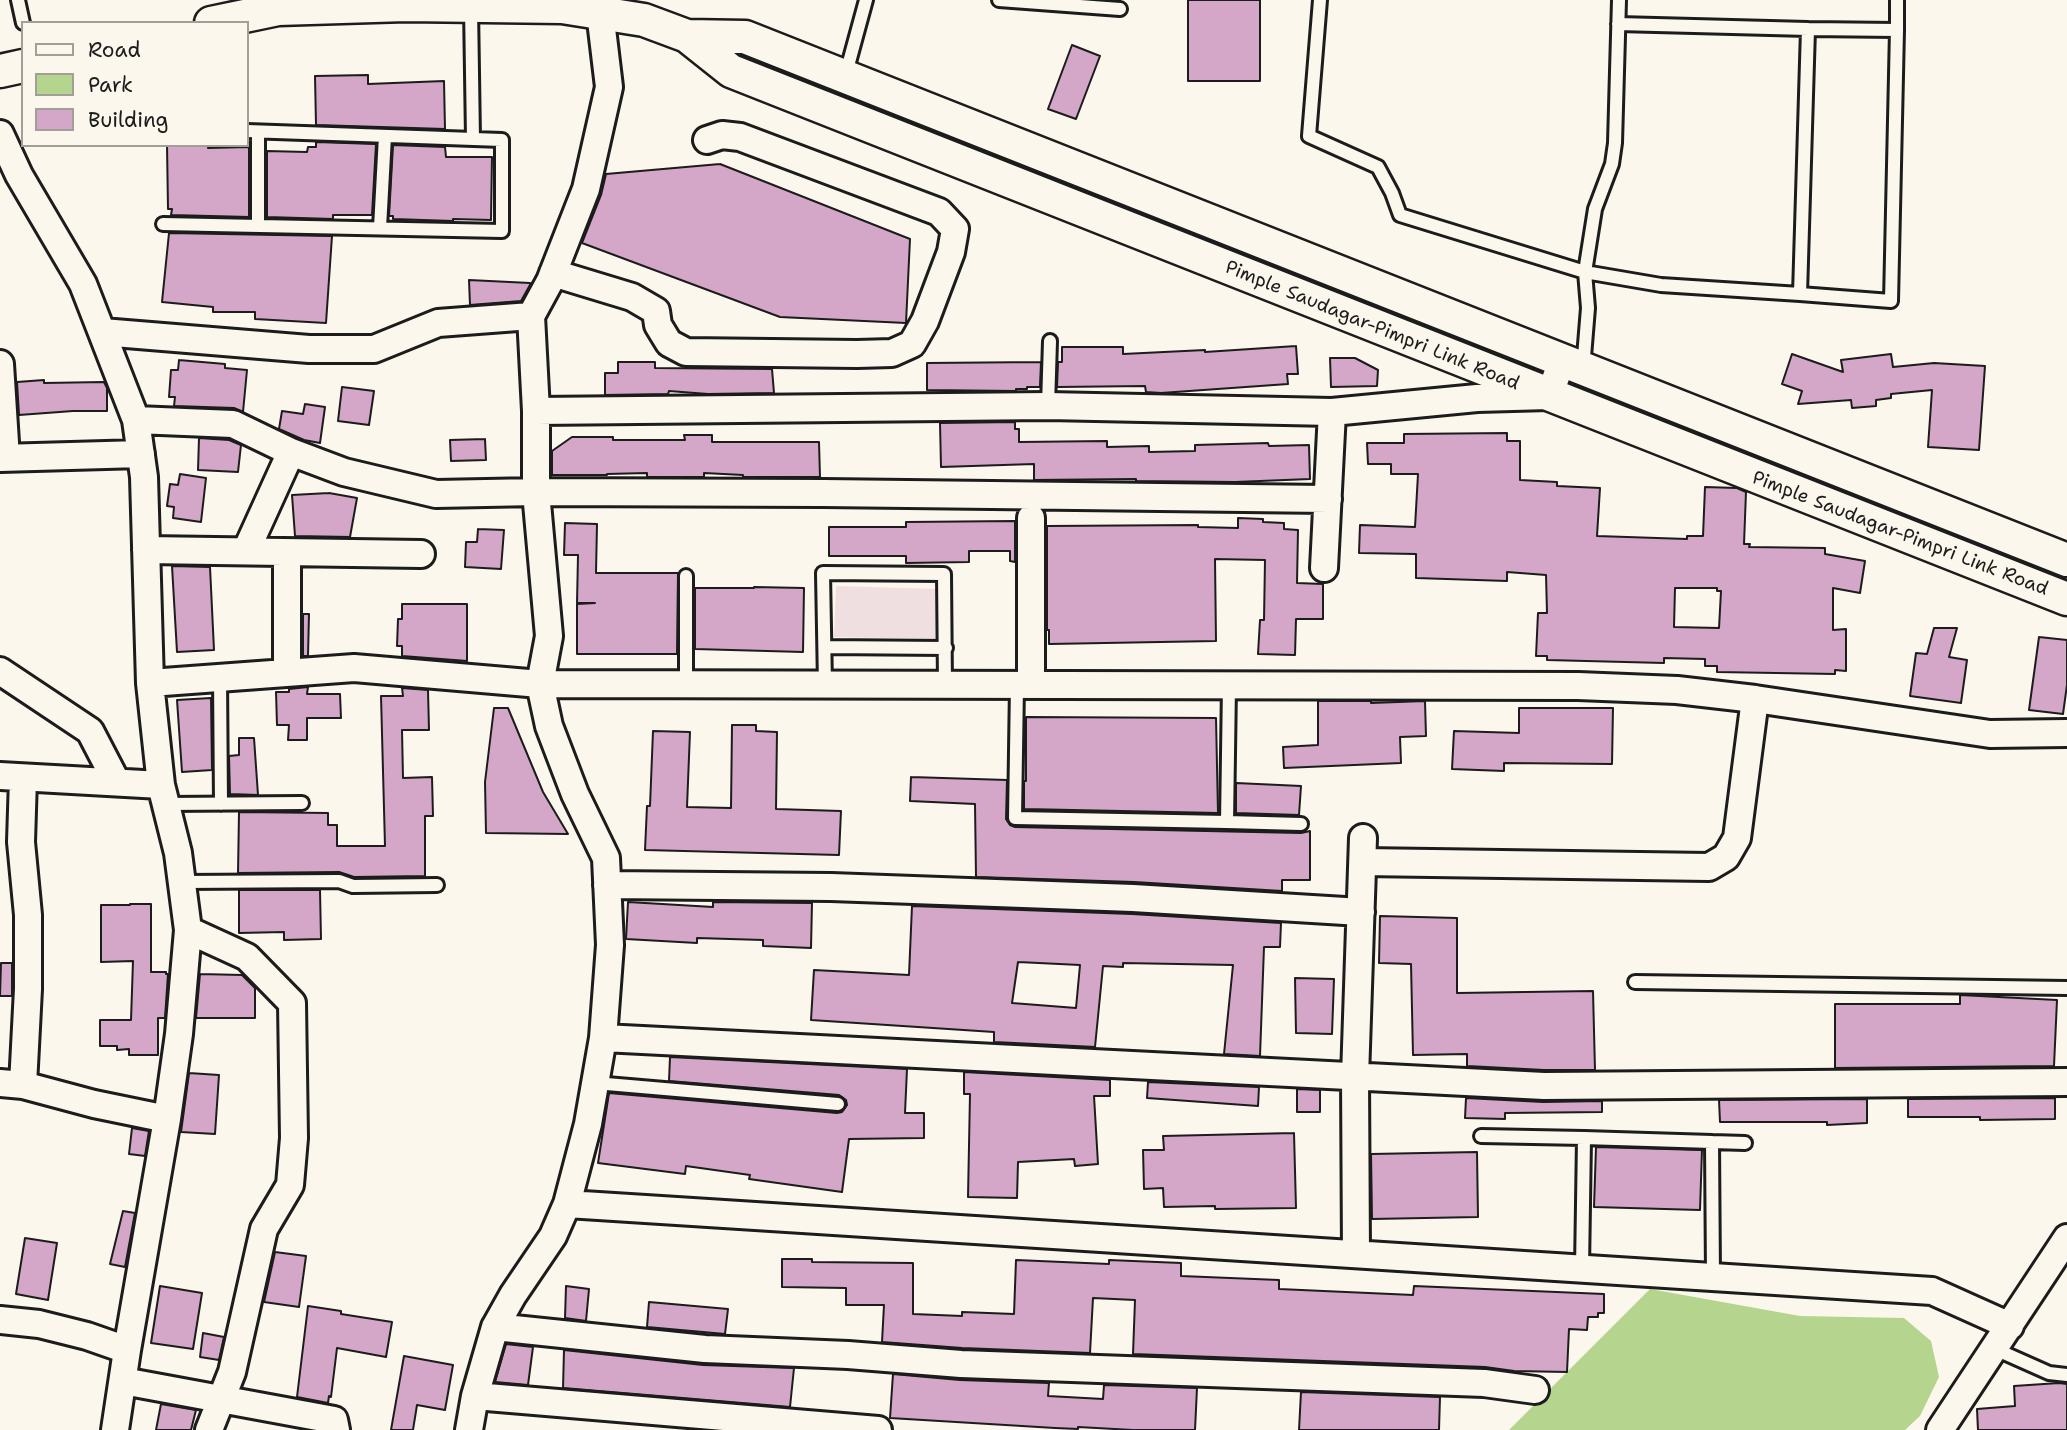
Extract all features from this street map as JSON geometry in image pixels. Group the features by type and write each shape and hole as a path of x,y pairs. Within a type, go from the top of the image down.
{"street":[{"name":"Pimple Saudagar-Pimpri Link Road","path":"221,21 278,9 328,3 484,4 562,7 600,12 643,10 687,36 731,71 2067,599"},
{"path":"469,1430 475,1396 495,1327 553,1236 567,1204 588,1124 603,1038 610,945 606,858 570,783 549,726 540,684 549,636 536,492 536,411 531,316 553,273 586,190 609,87 600,12"},
{"name":"Pimple Saudagar-Pimpri Link Road","path":"687,36 745,37 2067,559"},
{"path":"0,71 21,66"},
{"path":"0,134 19,175 83,284 136,420 144,477 150,683 163,795 178,853 188,930 179,1034 167,1119 115,1430"},
{"path":"553,273 632,297 656,310 658,325 669,343 686,352 892,353 912,344 925,321 951,252 955,229 939,212 740,137 722,135 707,140"},
{"path":"102,332 309,349 374,349 438,323 531,316"},
{"path":"0,364 3,458 141,454"},
{"path":"536,411 1048,406 1332,412 1442,401 1549,396 1573,365"},
{"path":"1324,568 1332,412"},
{"path":"136,420 233,424 292,452 344,472 436,494 823,493 1328,499"},
{"path":"246,551 292,452"},
{"path":"1024,685 1031,518"},
{"path":"146,550 422,554"},
{"path":"287,673 288,553"},
{"path":"150,683 354,668 540,684 1578,686 1677,690 1755,699 1990,734 2067,733"},
{"path":"0,671 90,731 116,781"},
{"path":"1356,1254 1355,1077 1363,850 1709,867 1726,857 1737,838 1755,699"},
{"path":"163,795 116,781 12,777 28,915 27,989 11,1084 167,1119"},
{"path":"607,885 831,887 1133,898 1361,912"},
{"path":"188,930 247,957 292,1003 294,1138 290,1185 264,1229 232,1372 209,1430"},
{"path":"603,1038 1544,1086 2067,1082"},
{"path":"567,1204 1932,1291 2010,1326"},
{"path":"1940,1430 2067,1238"},
{"path":"0,1320 39,1324 127,1350"},
{"path":"495,1327 705,1349 848,1355 961,1364 1484,1384 1535,1390"},
{"path":"123,1381 334,1420 336,1430"},
{"path":"475,1396 878,1430"}],"lane":[{"path":"18,0 23,21"},
{"path":"845,77 866,0"},
{"path":"999,0 1120,9"},
{"path":"1320,0 1309,136 1378,167 1400,215 1585,272 1661,285 1891,301 1897,0"},
{"path":"1573,365 1588,308 1585,272 1595,209 1612,164 1615,142 1619,0"},
{"path":"473,139 484,4"},
{"path":"1618,24 1897,30"},
{"path":"1800,295 1808,29"},
{"path":"163,224 258,226 380,228 502,231 502,140 253,132 258,226"},
{"path":"380,228 385,136"},
{"path":"1048,406 1050,341"},
{"path":"825,685 822,573 944,573 945,685"},
{"path":"685,684 686,576"},
{"path":"825,646 946,648"},
{"path":"220,677 221,804"},
{"path":"1024,685 1015,818 1301,824"},
{"path":"1227,822 1229,685"},
{"path":"163,795 221,804 302,803"},
{"path":"182,882 339,881 353,886 437,885"},
{"path":"1635,982 2067,988"},
{"path":"595,1083 838,1104"},
{"path":"1481,1136 1745,1143"},
{"path":"1582,1269 1584,1138"},
{"path":"1712,1142 1713,1277"},
{"path":"1995,1349 2049,1373 2067,1375"}],"shaded area":[{"path":"836,586 937,589 936,639 834,637"}],"green space":[{"path":"1650,1289 1800,1316 1904,1318 1931,1341 1939,1377 1920,1416 1905,1430 1509,1430"}],"building":[{"path":"1188,0 1260,0 1260,81 1188,81"},
{"path":"1072,45 1100,56 1076,119 1048,109"},
{"path":"368,75 368,84 444,81 445,129 316,125 315,76"},
{"path":"316,142 376,144 372,215 333,215 333,219 267,217 267,151 307,152 308,147 316,147"},
{"path":"393,145 445,147 446,157 492,157 491,220 393,219 393,216 389,216"},
{"path":"167,147 249,147 249,217 171,215 172,209 168,209"},
{"path":"720,164 910,239 906,323 780,317 582,243 601,195 606,174"},
{"path":"169,233 332,236 326,323 255,319 255,312 213,312 213,307 162,302"},
{"path":"469,280 530,285 521,301 470,305"},
{"path":"1296,346 1298,374 1287,374 1288,384 1161,393 1146,392 1145,386 1057,387 1058,362 1062,362 1062,347 1123,347 1123,354"},
{"path":"1792,354 1843,372 1841,360 1891,354 1893,367 1934,363 1985,366 1979,450 1928,447 1932,390 1891,394 1891,398 1876,400 1876,406 1852,408 1851,400 1798,404 1802,391 1782,384"},
{"path":"1330,358 1355,358 1378,370 1377,386 1331,387"},
{"path":"179,360 225,364 225,368 247,370 243,412 234,408 174,406 175,397 169,397 171,370 178,370"},
{"path":"618,362 655,362 655,368 772,369 774,393 708,394 669,391 668,394 605,395 605,373 618,373"},
{"path":"1041,362 1040,387 1027,387 1016,391 927,390 927,363"},
{"path":"44,380 44,383 104,382 107,388 107,411 19,415 17,382"},
{"path":"342,387 374,391 369,425 338,421"},
{"path":"305,404 325,407 320,443 304,440 279,429 282,411 303,414"},
{"path":"1015,422 1015,429 1019,429 1019,442 1107,441 1107,447 1149,446 1149,452 1195,451 1195,445 1309,445 1310,479 1235,482 1034,480 1034,464 941,467 940,423"},
{"path":"1507,433 1507,441 1520,441 1520,480 1557,482 1557,486 1600,488 1597,536 1687,539 1687,536 1703,536 1705,487 1737,488 1746,492 1744,544 1750,544 1749,547 1825,548 1825,554 1865,561 1860,593 1833,588 1833,630 1846,629 1846,671 1835,670 1835,674 1717,672 1717,666 1705,666 1705,659 1664,658 1664,663 1547,660 1547,656 1536,656 1538,613 1547,613 1546,575 1507,572 1507,581 1416,578 1416,554 1359,553 1360,525 1415,527 1418,474 1391,474 1391,464 1368,464 1367,443 1404,443 1404,434","holes":["1675,588 1717,588 1717,591 1721,591 1719,628 1674,627"]},
{"path":"684,435 712,435 712,442 819,442 820,477 743,477 704,473 704,477 647,477 647,473 552,475 552,451 572,437 685,440"},
{"path":"199,438 229,440 241,445 238,472 198,470"},
{"path":"485,439 486,460 451,461 450,440"},
{"path":"180,474 206,478 201,522 173,518 174,507 167,506 170,484 178,485"},
{"path":"329,493 357,498 350,537 295,536 292,495"},
{"path":"1238,518 1284,523 1284,529 1298,530 1297,583 1323,584 1323,619 1296,619 1295,655 1258,654 1260,620 1264,620 1265,560 1215,559 1216,641 1049,644 1047,526 1198,525 1238,528"},
{"path":"1015,521 1015,562 1010,561 1010,551 969,551 969,562 906,563 906,556 829,556 829,527 906,527 906,522"},
{"path":"565,523 597,524 596,573 678,573 677,654 577,654 577,604 595,603 577,603 578,555 564,555"},
{"path":"478,529 504,530 501,569 465,567 466,542 477,542"},
{"path":"172,566 210,567 214,650 177,652"},
{"path":"695,588 804,588 803,652 695,649"},
{"path":"402,604 467,604 467,661 402,656 402,646 397,646 398,619 402,619"},
{"path":"303,614 309,614 308,656 303,656"},
{"path":"1934,628 1957,628 1949,657 1967,660 1961,703 1910,696 1916,653 1927,654"},
{"path":"2039,637 2067,640 2067,685 2063,714 2029,710"},
{"path":"308,687 307,694 340,694 341,718 307,718 307,740 288,740 289,725 277,725 276,692"},
{"path":"402,688 428,690 429,730 402,730 403,778 432,777 433,816 425,816 425,876 354,877 339,872 238,873 239,812 328,813 328,825 337,825 337,846 385,846 381,696 403,696"},
{"path":"211,698 212,770 182,772 177,700"},
{"path":"1318,701 1425,701 1426,736 1400,737 1401,763 1284,768 1283,747 1318,745"},
{"path":"494,708 508,708 543,792 568,834 486,833 485,782"},
{"path":"1519,708 1613,708 1612,764 1504,763 1504,771 1452,769 1454,731 1519,733"},
{"path":"1026,717 1216,718 1218,813 1024,809"},
{"path":"732,725 756,725 756,731 777,732 776,809 841,811 839,855 645,850 653,731 690,732 687,807 731,808"},
{"path":"239,738 254,738 258,795 230,794 229,756 239,755"},
{"path":"911,777 1007,780 1006,819 1015,827 1301,833 1310,831 1310,880 1282,880 1282,891 1134,882 976,877 975,804 910,801"},
{"path":"1236,783 1301,786 1299,815 1236,813"},
{"path":"239,890 320,890 321,939 284,940 284,932 239,933"},
{"path":"628,902 713,907 713,902 812,903 811,948 763,946 763,940 697,938 697,943 626,939"},
{"path":"151,904 151,972 168,974 165,1018 158,1018 158,1055 129,1055 129,1049 117,1050 117,1046 100,1046 100,1020 131,1020 133,961 101,962 101,905"},
{"path":"912,906 1132,914 1281,923 1280,947 1264,947 1260,1056 1224,1054 1233,965 1123,963 1123,967 1103,966 1095,1047 994,1042 994,1032 811,1020 814,970 909,975","holes":["1018,962 1080,965 1076,1008 1012,1003"]},
{"path":"1380,916 1457,918 1457,993 1593,991 1595,1070 1467,1066 1467,1054 1413,1055 1411,964 1379,963"},
{"path":"1,963 12,963 12,996 0,996"},
{"path":"200,974 242,975 255,988 255,1018 196,1018"},
{"path":"1295,978 1334,979 1332,1034 1296,1033"},
{"path":"1960,995 2057,1000 2054,1066 1835,1068 1835,1004 1960,1004"},
{"path":"670,1057 907,1069 905,1113 924,1113 924,1138 849,1139 842,1192 749,1179 750,1175 686,1166 685,1174 598,1163 609,1093 837,1113 842,1112 847,1105 846,1100 839,1095 669,1081"},
{"path":"964,1072 1110,1080 1110,1096 1094,1096 1098,1164 1075,1166 1074,1159 1018,1162 1017,1198 968,1197 970,1094 964,1094"},
{"path":"189,1073 219,1075 215,1134 181,1132"},
{"path":"1148,1082 1259,1087 1258,1106 1147,1098"},
{"path":"1297,1089 1320,1090 1320,1112 1297,1112"},
{"path":"1466,1098 1543,1102 1602,1101 1602,1112 1505,1113 1505,1119 1465,1118"},
{"path":"2055,1098 2055,1119 1908,1117 1908,1099"},
{"path":"1867,1099 1867,1123 1827,1125 1827,1122 1720,1122 1719,1100"},
{"path":"132,1128 149,1131 145,1156 129,1154"},
{"path":"1294,1133 1296,1208 1164,1207 1163,1188 1144,1189 1143,1150 1164,1150 1163,1136"},
{"path":"1596,1147 1702,1150 1700,1210 1594,1207"},
{"path":"1477,1152 1478,1217 1372,1219 1371,1154"},
{"path":"123,1211 135,1213 125,1267 110,1264"},
{"path":"25,1238 57,1243 48,1300 16,1294"},
{"path":"275,1252 306,1256 299,1307 264,1302"},
{"path":"782,1259 913,1263 913,1314 1014,1314 1016,1260 1109,1264 1109,1260 1181,1263 1181,1276 1279,1280 1279,1289 1413,1295 1414,1286 1604,1294 1604,1313 1598,1313 1598,1317 1588,1317 1587,1330 1569,1329 1567,1372 1133,1354 1135,1300 1093,1298 1090,1353 962,1348 882,1342 884,1305 846,1305 846,1288 782,1287"},
{"path":"160,1286 202,1293 193,1349 151,1343"},
{"path":"566,1286 589,1289 586,1321 565,1318"},
{"path":"649,1302 728,1309 725,1334 647,1327"},
{"path":"308,1306 392,1322 386,1357 337,1348 328,1403 297,1397"},
{"path":"203,1333 224,1337 219,1360 200,1357"},
{"path":"506,1344 533,1347 528,1385 495,1382"},
{"path":"564,1350 703,1365 794,1368 790,1407 563,1388"},
{"path":"404,1356 453,1365 445,1410 417,1405 413,1430 391,1430"},
{"path":"893,1374 960,1380 1049,1383 1048,1396 1103,1399 1104,1385 1197,1388 1195,1430 1078,1429 890,1418"},
{"path":"2067,1384 2067,1430 1978,1430 1977,1409 2015,1406 2014,1386"},
{"path":"1301,1392 1440,1397 1439,1430 1299,1430"},
{"path":"161,1404 196,1410 191,1430 156,1430"}]}
